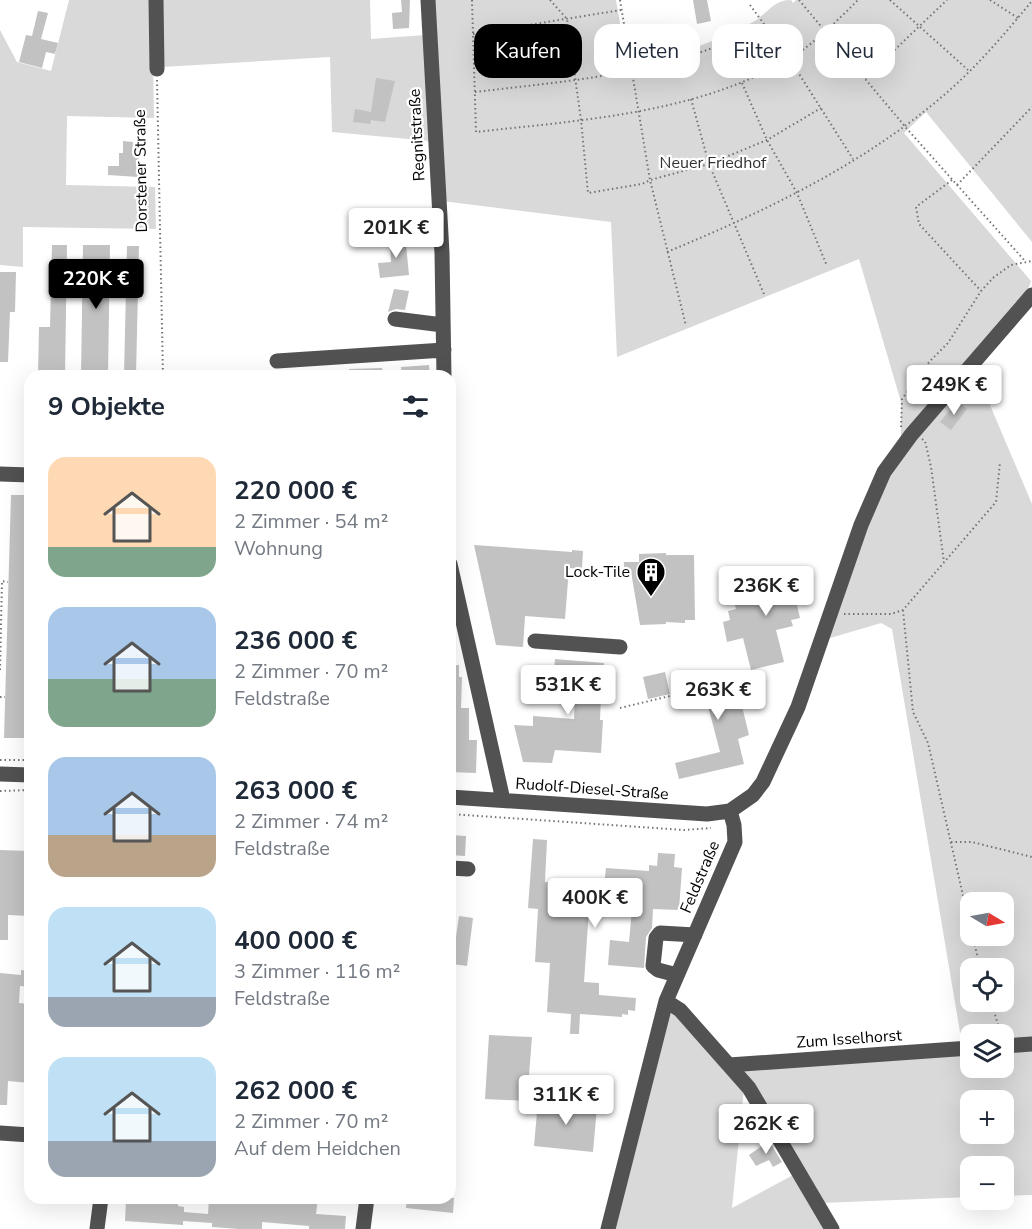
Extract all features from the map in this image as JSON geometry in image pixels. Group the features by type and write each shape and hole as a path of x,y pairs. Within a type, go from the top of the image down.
{"street":[{"path":"156,0 157,69"},
{"name":"Regnitstraße","path":"428,0 442,253 444,370"},
{"path":"726,812 753,795 768,774 798,707 872,496 884,472 911,435 1032,295"},
{"path":"395,319 443,325"},
{"path":"277,361 444,350"},
{"path":"0,474 24,475"},
{"path":"456,591 503,800"},
{"path":"535,641 620,647"},
{"path":"0,774 24,775"},
{"name":"Rudolf-Diesel-Straße","path":"456,797 676,813 726,812"},
{"name":"Feldstraße","path":"608,1229 666,1001 735,842 734,825 726,812"},
{"path":"456,868 468,869"},
{"path":"677,975 658,970 653,966 656,938 660,933 666,932 695,935"},
{"path":"666,1001 680,1011 749,1088 832,1229"},
{"path":"1014,1045 1032,1044"},
{"name":"Zum Isselhorst","path":"729,1065 960,1049"},
{"path":"0,1133 24,1135"},
{"path":"97,1229 100,1204"},
{"path":"363,1229 366,1204"}],"path":[{"path":"472,0 476,132 637,111 691,99 751,78"},
{"path":"550,0 567,19 588,193 642,184 709,164 767,140 821,108"},
{"path":"620,0 623,24"},
{"path":"799,0 819,24"},
{"path":"834,24 858,0"},
{"path":"890,0 969,71"},
{"path":"895,51 947,0"},
{"path":"990,0 1018,18"},
{"path":"667,252 734,224 828,177 905,126 951,89 1032,1"},
{"path":"750,5 764,24"},
{"path":"473,34 621,10"},
{"name":"Dorstener Straße","path":"157,69 163,370"},
{"path":"475,92 594,77"},
{"path":"632,78 650,180 686,326"},
{"path":"802,78 854,160"},
{"path":"865,78 1025,262"},
{"path":"742,83 767,140 797,193 827,266"},
{"path":"691,99 709,164 764,294"},
{"path":"957,185 1032,107"},
{"path":"953,179 916,207 919,224 981,291"},
{"path":"911,435 925,441 931,467 944,562"},
{"path":"831,614 891,614 903,610 996,502 1000,462"},
{"path":"0,670 1,581 8,582"},
{"path":"903,610 913,712 928,743 962,892"},
{"path":"620,708 670,696"},
{"path":"0,697 5,697"},
{"path":"0,760 24,760"},
{"path":"0,791 24,790"},
{"path":"456,814 684,830 722,826 726,812"},
{"path":"951,842 972,842 1032,857"}],"green space":[{"path":"69,0 152,0 154,118 67,116 66,185 155,187 156,229 23,227 23,267 0,265 0,30 17,62 51,71"},
{"path":"160,0 370,0 371,39 425,35 430,141 332,132 330,57 162,67"},
{"name":"Neuer Friedhof","path":"432,0 616,0 620,24 594,24 594,78 700,78 700,45 712,41 712,78 803,78 803,24 749,24 779,2 791,0 793,3 796,0 1032,0 1032,242 926,112 904,133 1031,281 1028,290 970,358 1032,504 1032,1195 1014,1196 1014,1156 960,1156 960,1197 822,1203 743,1074 744,1069 960,1044 960,1078 1014,1078 1014,1024 960,1024 960,1032 892,629 881,623 827,639 874,495 901,439 901,402 859,259 617,357 611,222 442,201"},
{"path":"669,1010 678,1014 744,1088 732,1208 795,1174 827,1229 613,1229"}],"building":[{"path":"401,0 410,0 409,28 393,29 392,13 402,12"},
{"path":"693,0 707,0 711,21 697,24"},
{"path":"38,11 48,13 41,39 58,43 55,54 46,52 42,68 19,62 26,35 32,36"},
{"path":"376,78 395,81 385,122 371,120 370,124 353,122 355,109 371,112"},
{"path":"123,141 133,142 132,153 139,153 138,177 108,175 108,166 119,166 119,153 123,153"},
{"path":"405,234 409,275 380,278 378,263 391,262 392,235"},
{"path":"52,245 67,245 65,370 38,370 39,327 50,327"},
{"path":"83,245 110,245 108,370 81,370"},
{"path":"127,246 139,246 136,370 124,370"},
{"path":"0,272 16,272 15,312 10,312 8,362 0,362"},
{"path":"394,289 409,291 405,310 396,309 388,312"},
{"path":"429,365 429,370 401,370 401,367"},
{"path":"382,368 382,370 349,370"},
{"path":"957,401 967,409 951,430 940,422"},
{"path":"11,495 24,495 24,738 4,738"},
{"path":"474,545 583,551 582,569 569,568 565,619 525,616 523,647 496,645"},
{"path":"666,553 666,555 694,555 695,620 685,620 685,623 666,622 666,624 640,625 631,572 624,572 624,562 639,562 639,554"},
{"path":"805,573 810,592 805,594 807,603 797,605 800,618 791,620 793,626 776,630 784,662 751,670 743,638 727,642 723,622 730,620 728,611 736,609 733,597 742,595 740,589"},
{"path":"555,659 604,663 600,720 603,720 601,753 555,750 552,763 523,762 514,725 533,726 533,716 574,719 575,694 552,692"},
{"path":"456,665 459,665 459,677 462,677 461,708 469,708 469,740 477,740 476,773 456,772"},
{"path":"665,672 670,694 648,699 643,677"},
{"path":"709,673 711,683 752,673 757,689 739,694 749,735 738,739 744,764 679,779 675,763 720,752 707,702 684,708 680,691 687,689 684,679"},
{"path":"456,835 466,836 465,856 456,855"},
{"path":"533,839 547,840 545,882 604,886 606,868 649,871 649,865 657,866 658,853 675,854 674,867 682,868 679,910 653,909 652,928 646,937 644,968 608,965 610,940 629,942 632,909 591,906 589,909 584,982 599,983 599,995 636,998 635,1011 628,1010 628,1015 622,1014 622,1017 580,1014 579,1034 570,1034 571,1014 547,1012 550,963 535,962 538,909 528,908"},
{"path":"0,850 24,851 24,916 8,915 8,940 0,940"},
{"path":"459,916 473,918 467,966 456,965"},
{"path":"21,970 24,970 24,986 20,986 19,1003 24,1003 24,1082 8,1081 7,1105 0,1105 0,973 21,975"},
{"path":"489,1035 532,1037 527,1101 485,1099"},
{"path":"538,1101 597,1107 593,1152 534,1146"},
{"path":"769,1141 782,1162 773,1167 769,1160 756,1166 749,1155"},
{"path":"126,1204 178,1204 184,1207 184,1212 208,1214 209,1204 317,1204 316,1214 346,1216 345,1229 309,1229 309,1226 262,1222 262,1229 239,1229 212,1227 212,1223 183,1221 183,1225 125,1221"},
{"path":"406,1204 454,1204 453,1213 406,1208"}],"place":[{"name":"Lock-Tile","path":"651,598"}]}
